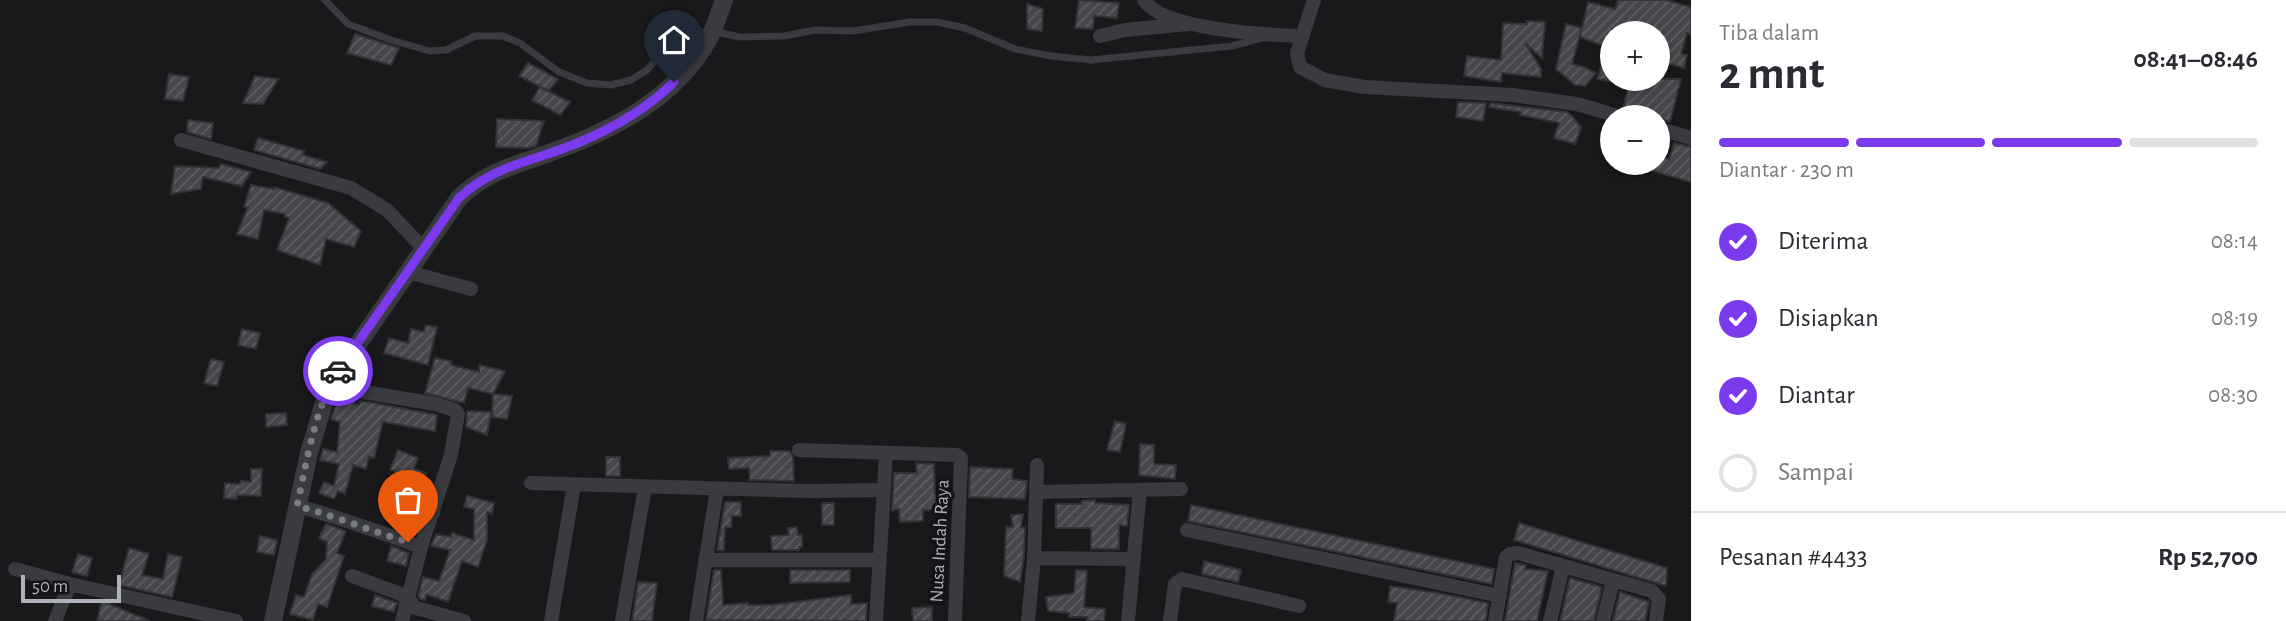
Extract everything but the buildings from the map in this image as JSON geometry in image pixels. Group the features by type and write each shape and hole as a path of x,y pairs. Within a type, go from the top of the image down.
{"street":[{"path":"273,621 309,453 329,386 459,198 475,182 579,143 629,119 658,98 690,66 712,31 724,0"},
{"path":"1144,0 1148,6 1162,13 1193,24 1273,35 1302,36"},
{"path":"1314,0 1297,53 1300,68 1325,80 1364,87 1512,95 1577,104 1600,111"},
{"path":"1100,36 1125,30 1193,24"},
{"path":"1670,132 1691,138"},
{"path":"181,140 351,188 387,210 425,250"},
{"path":"408,272 471,289"},
{"path":"329,386 435,404 457,412 456,438 421,547 401,621"},
{"path":"799,450 886,453 876,621"},
{"name":"Nusa Indah Raya","path":"886,453 957,455 961,458 955,621"},
{"path":"1028,621 1034,558 1037,465"},
{"path":"531,483 717,489 884,490"},
{"path":"551,621 574,485"},
{"path":"622,621 645,487"},
{"path":"696,621 717,489"},
{"path":"1037,492 1181,489"},
{"path":"1128,621 1140,490"},
{"path":"387,500 433,514"},
{"path":"297,506 335,516 421,547"},
{"path":"1187,530 1500,596"},
{"path":"1495,621 1506,557 1518,553 1657,594 1659,599 1656,621"},
{"path":"1034,558 1132,559"},
{"path":"705,560 880,560"},
{"path":"1550,621 1563,567"},
{"path":"15,569 236,621"},
{"path":"352,576 407,598 416,608 464,621"},
{"path":"1170,621 1175,584 1182,579 1299,606"},
{"path":"1603,621 1614,581"},
{"path":"55,621 70,584"}],"lane":[{"path":"324,0 348,24 391,40 430,51 446,50 475,36 503,36 520,43 559,72 587,83 611,85 631,80 647,70 669,44 690,34 712,31 740,37 784,36 815,30 853,31 910,22 937,22 965,28 1014,49 1091,60 1232,46 1273,35"}],"way so far":[{"path":"338,371 320,410 297,506 335,516 408,542"}],"route":[{"path":"338,371 459,198 475,182 579,143 629,119 658,98 674,82"}]}
